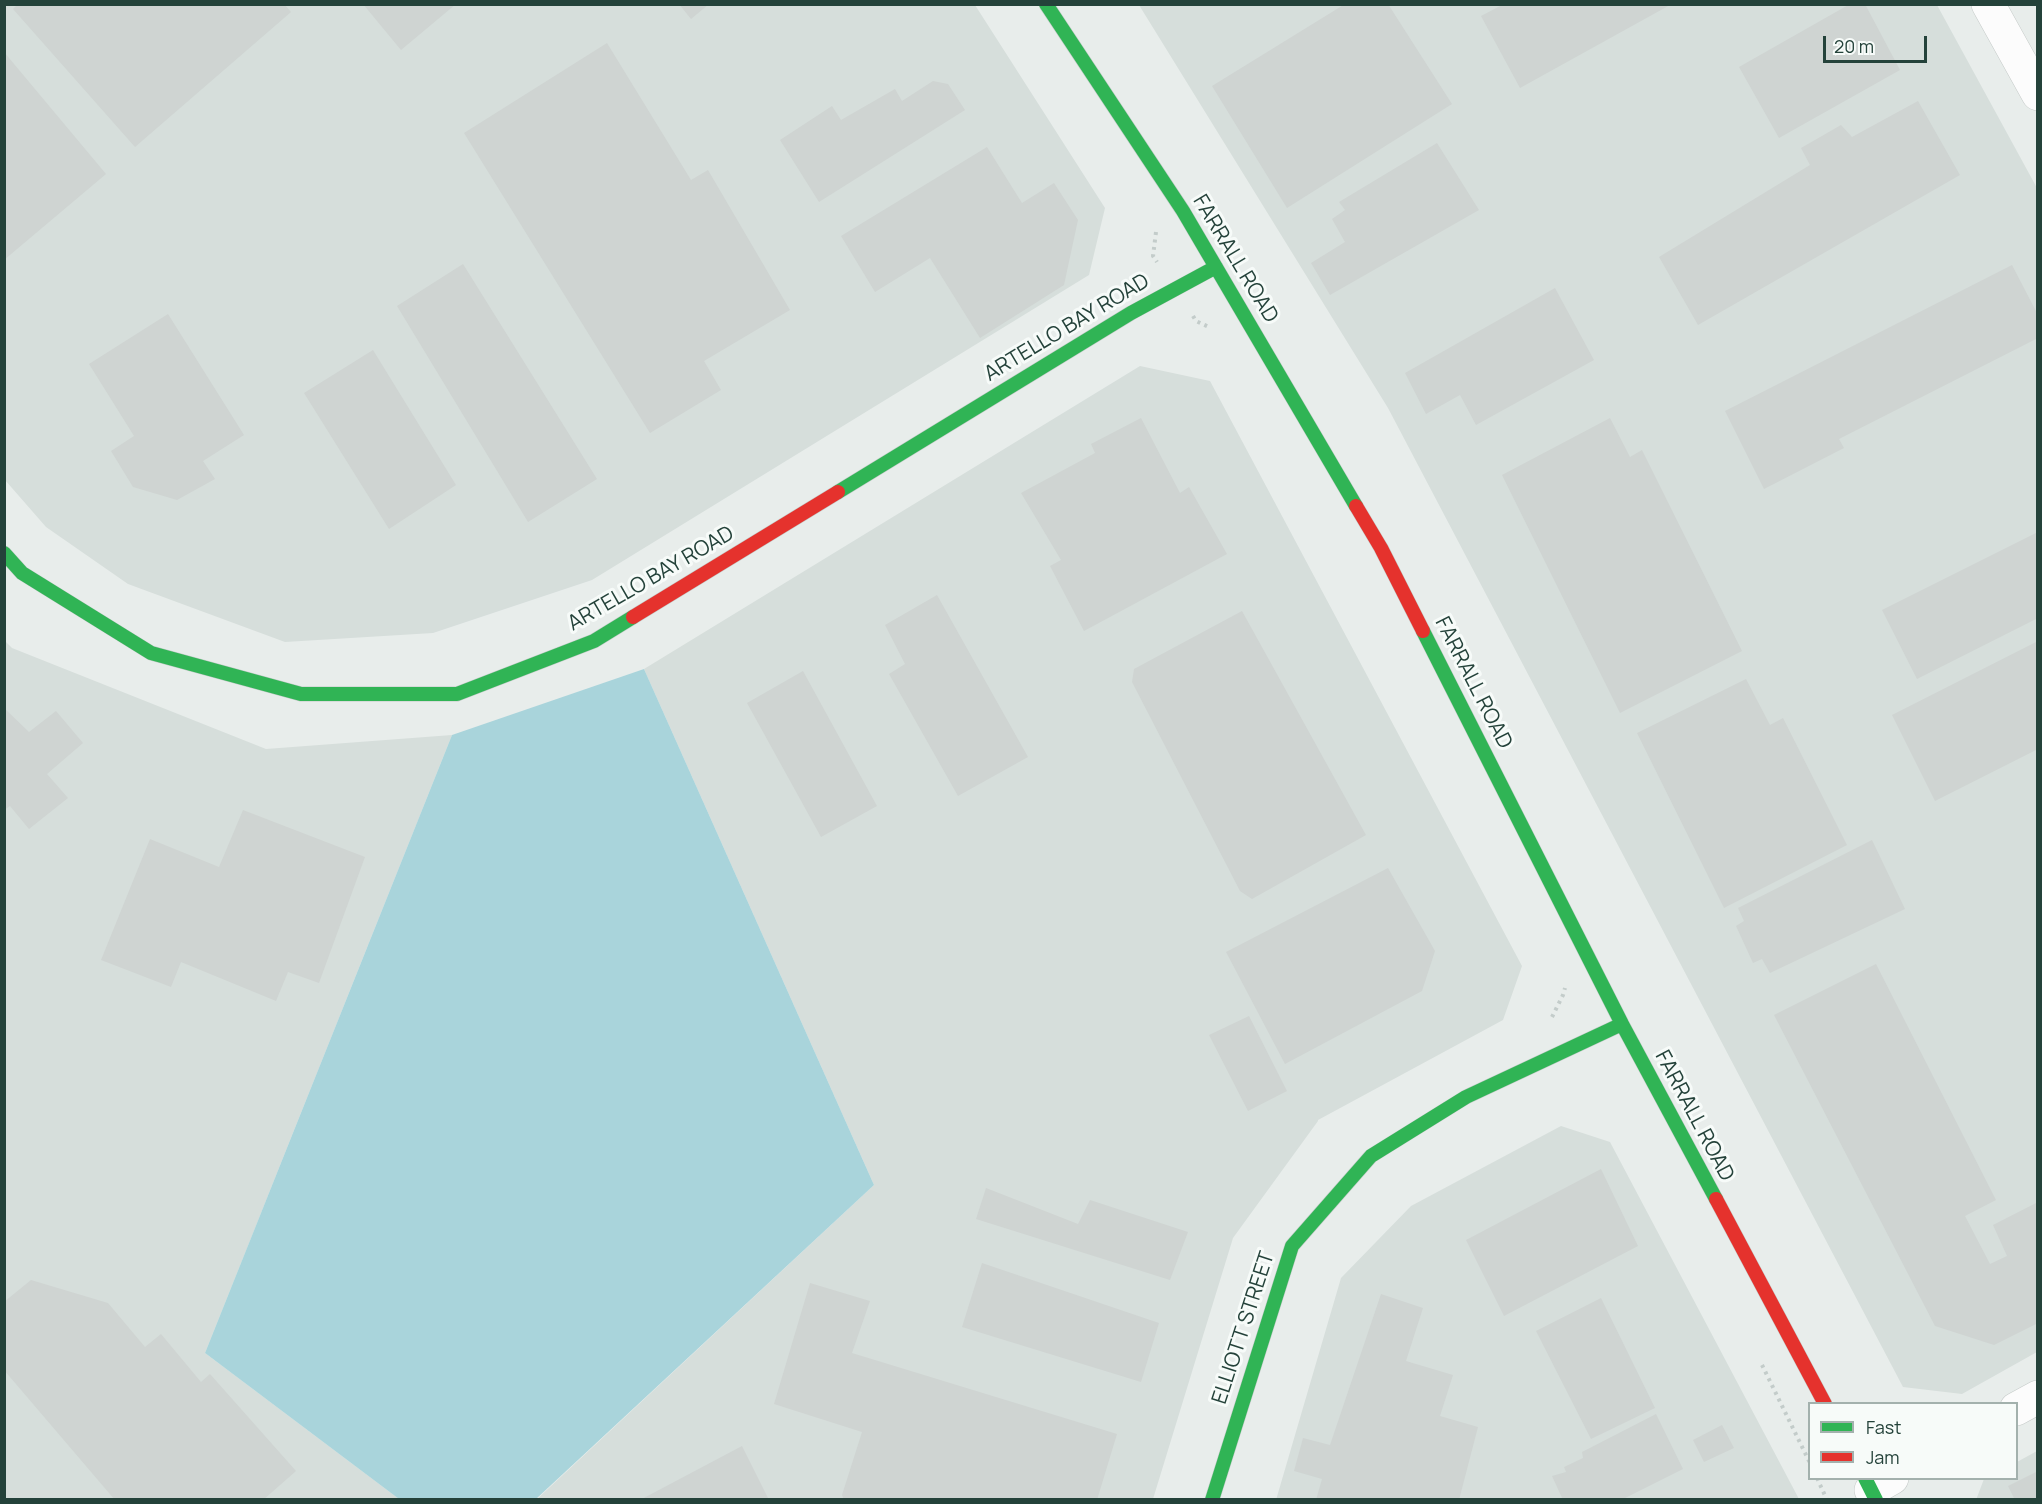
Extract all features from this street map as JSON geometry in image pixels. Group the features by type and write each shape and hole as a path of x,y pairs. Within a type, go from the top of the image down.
{"street":[{"name":"FARRALL ROAD","path":"1046,4 1183,211 1381,548 1622,1023 1824,1402"},
{"path":"1988,4 2037,94"},
{"name":"ARTELLO BAY ROAD","path":"4,553 22,573 151,653 301,694 457,694 594,641 1120,319 1216,267"},
{"name":"ELLIOTT STREET","path":"1212,1500 1292,1246 1371,1156 1466,1097 1622,1023"},
{"path":"2018,1408 2037,1397"}],"path":[{"path":"1153,256 1196,321 1212,328"},
{"path":"1548,1022 1555,1014 1565,985"},
{"path":"1817,1480 1827,1500"}],"shaded area":[{"path":"4,5 975,5 1105,208 1089,275 592,580 433,633 285,642 128,584 46,527 5,480"},
{"path":"1139,5 1937,5 2037,188 2037,1352 1962,1394 1903,1387 1388,408"},
{"path":"1140,366 1210,381 1522,966 1503,1020 1318,1120 1233,1238 1153,1499 536,1500 874,1185 644,669"},
{"path":"4,640 12,648 266,749 452,735 205,1353 399,1499 5,1499"},
{"path":"1561,1126 1610,1142 1799,1499 1276,1500 1341,1278 1411,1206"},
{"path":"2037,1451 2037,1499 1976,1500 1984,1480 2018,1480 2018,1461"}],"water":[{"path":"644,669 874,1185 536,1499 399,1499 205,1353 452,735"}],"building":[{"path":"18,4 284,4 291,12 135,147 13,9"},
{"path":"363,4 456,4 401,50"},
{"path":"679,4 709,4 691,19"},
{"path":"1345,4 1388,4 1452,104 1287,208 1212,86"},
{"path":"1850,4 1865,4 1900,70 1779,138 1739,67"},
{"path":"1502,5 1670,5 1520,88 1481,16"},
{"path":"607,43 691,180 708,170 790,310 704,361 721,390 650,433 464,133"},
{"path":"4,52 106,174 4,260"},
{"path":"933,81 948,84 965,110 819,202 780,140 832,106 841,120 895,89 902,101"},
{"path":"1918,101 1960,175 1698,325 1659,257 1810,165 1801,148 1841,125 1852,137"},
{"path":"1437,143 1479,210 1330,295 1311,263 1345,242 1332,219 1345,210 1339,202"},
{"path":"987,147 1022,203 1054,183 1078,220 1064,285 980,338 930,258 875,292 841,236"},
{"path":"463,264 597,479 528,522 397,306"},
{"path":"2012,265 2038,315 2038,338 1839,439 1844,448 1764,489 1725,411"},
{"path":"1555,288 1594,360 1476,425 1460,395 1426,414 1405,373"},
{"path":"168,314 244,435 203,461 215,479 177,500 133,487 111,451 134,436 89,364"},
{"path":"373,350 456,485 389,529 304,393"},
{"path":"1141,418 1180,493 1189,487 1227,554 1084,631 1050,566 1061,560 1021,493 1095,453 1091,444"},
{"path":"1610,418 1630,457 1642,450 1742,651 1620,713 1502,475"},
{"path":"2038,532 2038,618 1917,679 1882,610"},
{"path":"937,595 1028,757 958,796 889,674 905,664 885,625"},
{"path":"1242,611 1366,835 1252,899 1240,891 1132,682 1134,669"},
{"path":"2038,641 2038,749 1935,801 1892,715"},
{"path":"803,671 877,806 821,837 747,703"},
{"path":"1746,679 1770,725 1783,718 1847,845 1724,908 1637,733"},
{"path":"4,708 29,732 56,711 83,743 47,774 68,798 29,829 10,806 4,810"},
{"path":"243,810 365,857 319,983 288,972 276,1001 181,962 171,987 101,960 150,839 219,867"},
{"path":"1872,840 1905,909 1770,973 1762,959 1753,963 1736,926 1744,921 1738,908"},
{"path":"1388,868 1435,951 1422,991 1285,1064 1226,952"},
{"path":"1876,964 1996,1200 1965,1216 1990,1264 2007,1256 1993,1225 2038,1202 2038,1323 1994,1345 1935,1326 1774,1015"},
{"path":"1249,1016 1287,1091 1248,1111 1209,1035"},
{"path":"1601,1169 1638,1246 1504,1316 1466,1240"},
{"path":"986,1188 1078,1224 1090,1200 1188,1232 1170,1280 976,1219"},
{"path":"982,1263 1159,1323 1141,1382 962,1327"},
{"path":"31,1280 108,1303 145,1347 161,1334 201,1382 210,1374 296,1471 263,1500 115,1500 4,1370 4,1302"},
{"path":"810,1283 870,1301 852,1353 1117,1434 1097,1500 844,1500 842,1495 862,1432 774,1404"},
{"path":"1381,1294 1423,1308 1406,1361 1453,1375 1440,1416 1478,1427 1459,1500 1316,1500 1322,1479 1294,1471 1303,1438 1330,1445"},
{"path":"1601,1298 1655,1408 1591,1439 1536,1331"},
{"path":"1656,1414 1683,1469 1621,1500 1563,1500 1552,1476 1566,1472 1564,1467 1583,1458 1582,1452"},
{"path":"1722,1425 1734,1448 1704,1462 1693,1440"},
{"path":"742,1446 769,1500 640,1500"},
{"path":"2038,1471 2038,1500 2015,1500 2008,1486"}],"traffic: fast":[{"path":"1046,4 1183,211 1356,506"},
{"path":"838,492 1131,313 1216,267"},
{"path":"4,553 22,573 151,653 301,694 457,694 594,641 633,617"},
{"path":"1423,631 1622,1024 1716,1199"},
{"path":"1212,1500 1292,1246 1371,1156 1466,1097 1622,1024"},
{"path":"1866,1480 1876,1500"}],"traffic: jam":[{"path":"633,617 838,492"},
{"path":"1356,506 1381,548 1423,631"},
{"path":"1716,1199 1824,1402"}]}
